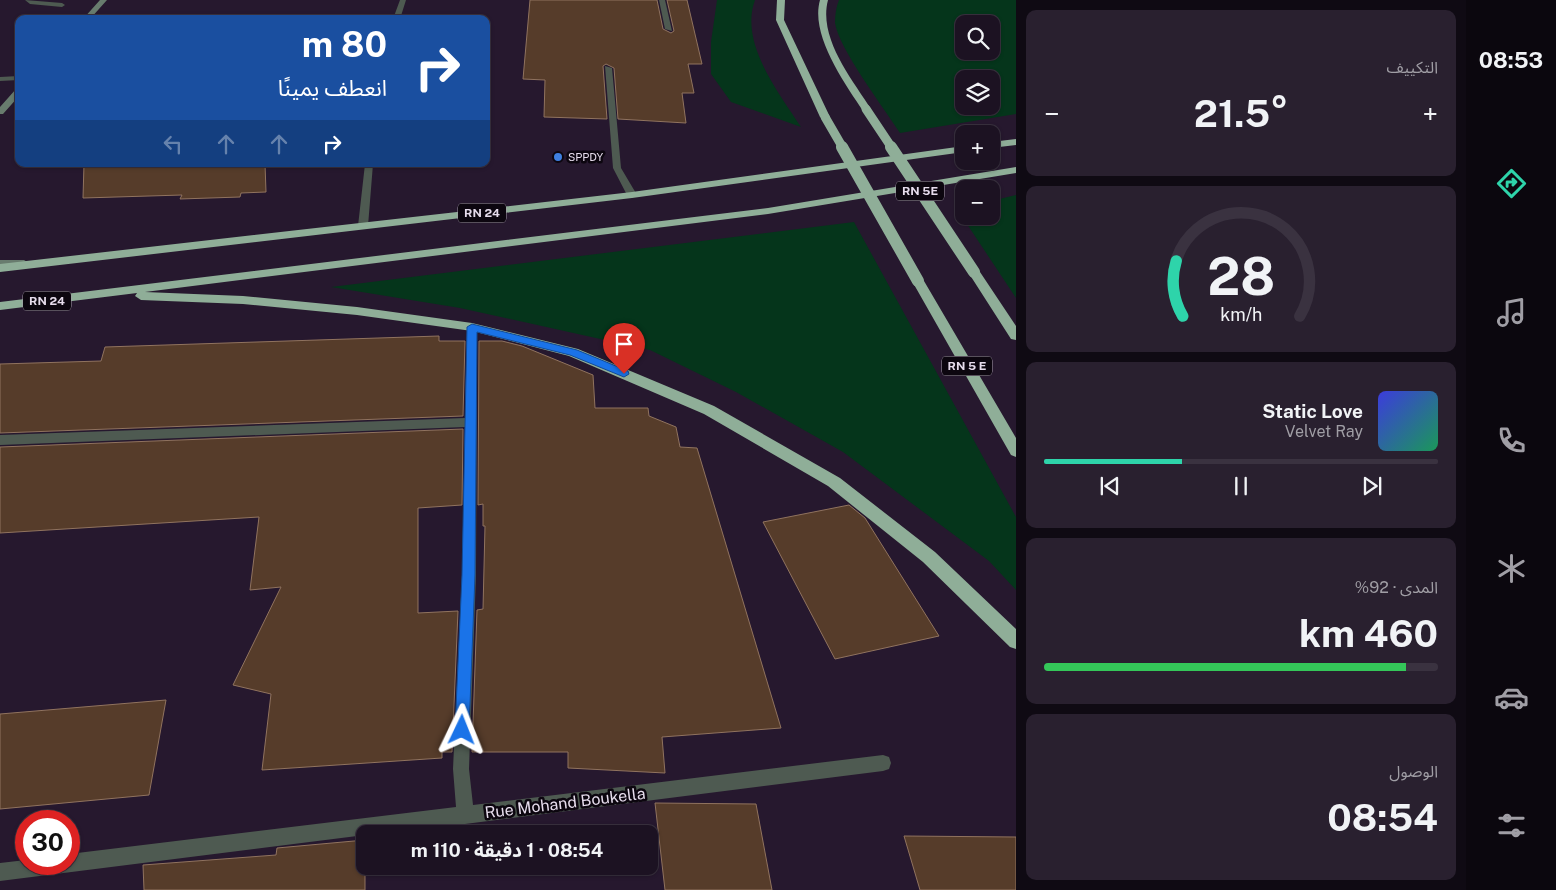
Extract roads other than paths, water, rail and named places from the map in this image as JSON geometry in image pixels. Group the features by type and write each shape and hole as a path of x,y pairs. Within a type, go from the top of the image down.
{"highway":[{"name":"RN 5 E","path":"781,0 780,20 825,117 1016,451"},
{"name":"RN 5E","path":"824,0 822,3 822,18 825,35 832,52 866,110 1016,336"},
{"path":"1000,144 1016,142"},
{"name":"RN 24","path":"0,268 632,195 955,150"},
{"name":"RN 24","path":"0,306 768,211 1016,170"},
{"path":"94,295 243,300 357,311 472,327 573,352 709,410 834,482 929,557 1016,641"}],"street":[{"path":"28,0 30,2 62,5"},
{"path":"90,15 104,0"},
{"path":"397,15 403,0"},
{"path":"662,0 668,29"},
{"path":"608,68 617,168 632,195"},
{"path":"0,79 15,78"},
{"path":"0,112 15,95"},
{"path":"363,226 369,167"},
{"path":"0,263 56,262"},
{"path":"466,815 460,768 469,575 472,327"},
{"path":"0,440 472,422"},
{"name":"Rue Mohand Boukella","path":"80,862 883,763"},
{"name":"Rue Mohand Boukella","path":"0,872 15,870"}],"place":[{"name":"SPPDY","path":"558,157"}]}
